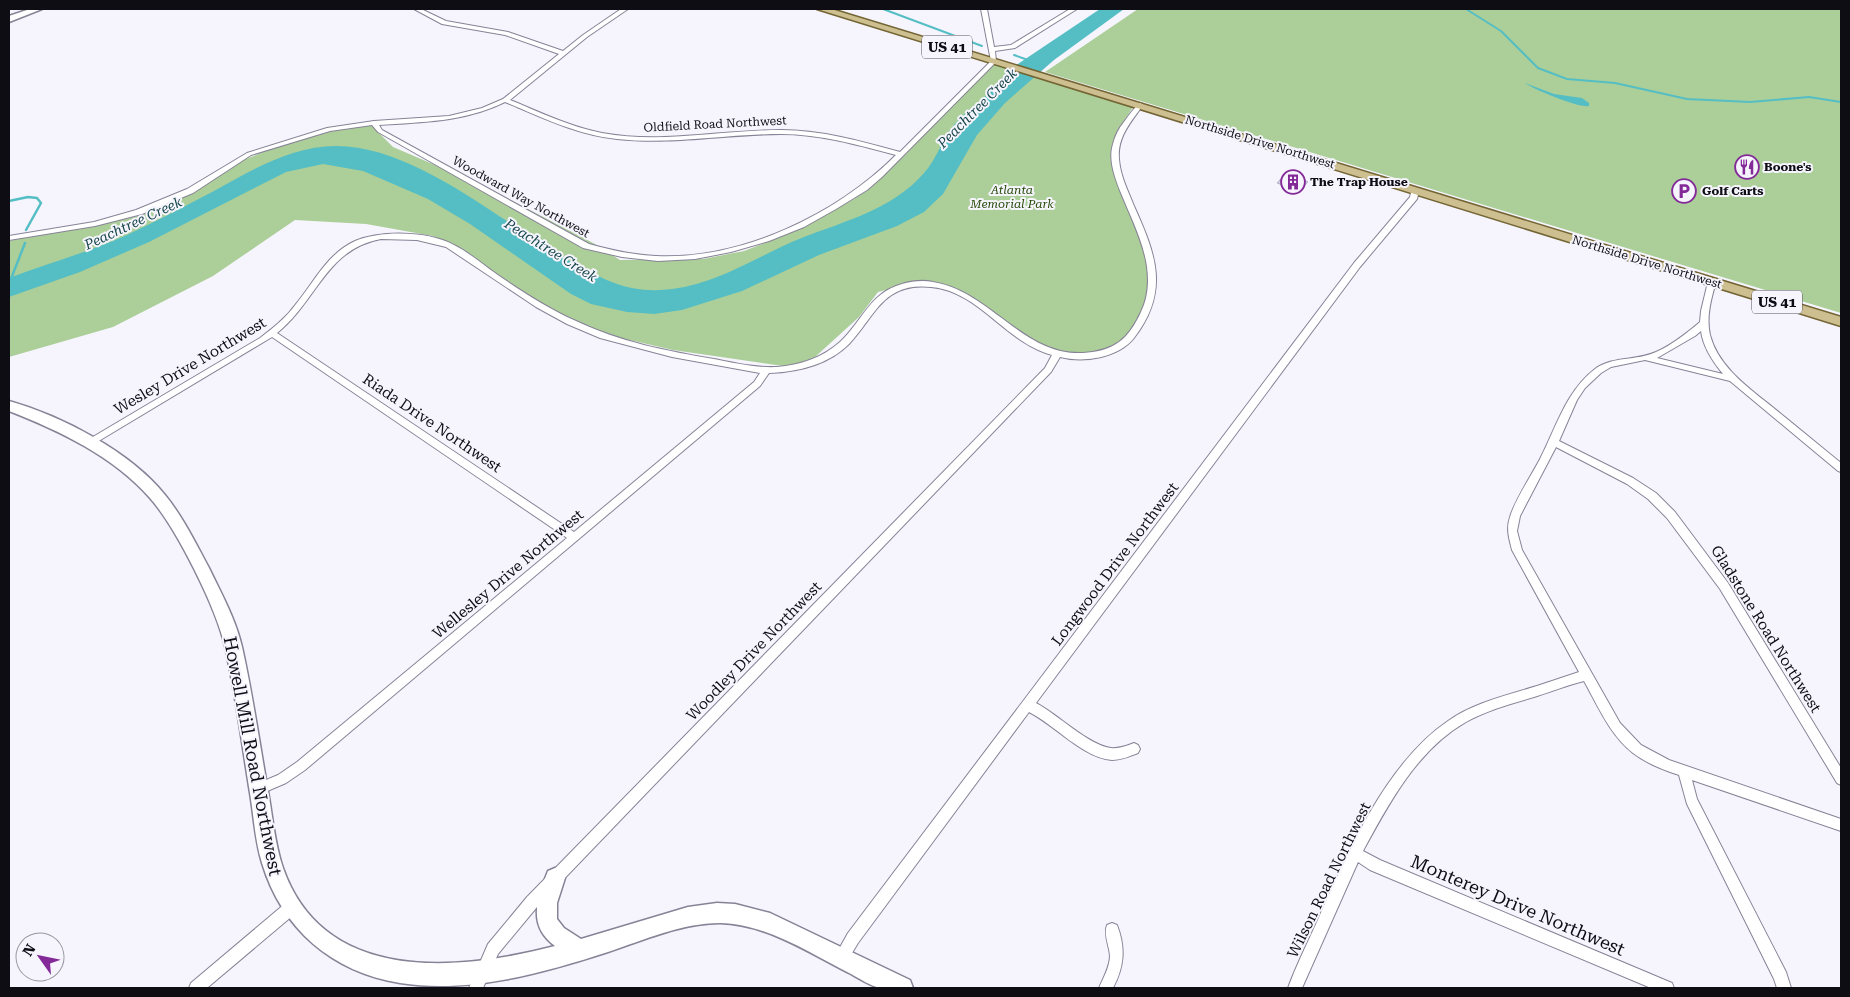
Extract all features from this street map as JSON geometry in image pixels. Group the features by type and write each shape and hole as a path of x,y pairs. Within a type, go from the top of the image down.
{"main road":[{"path":"9,19 38,9"},
{"name":"Northside Drive Northwest","path":"822,9 1140,105 1841,322"},
{"name":"Howell Mill Road Northwest","path":"9,406 89,443 134,473 156,494 170,513 211,586 224,615 233,645 272,865 292,907 307,927 348,958 396,976 424,983 479,981 684,919 716,913 742,915 763,920 902,988"},
{"path":"555,878 547,902 546,922 553,934 579,950"}],"street":[{"path":"417,9 444,23 506,33 563,53"},
{"path":"9,238 95,224 139,212 190,191 239,160 258,151 329,129 374,123 459,117 484,110 505,100 563,53 625,9"},
{"path":"984,9 994,61"},
{"path":"993,48 1013,47 1074,9"},
{"name":"Woodward Way Northwest","path":"374,123 380,131 573,240 604,252 634,257 708,255 741,248 769,239 852,196 877,177 994,61"},
{"name":"Oldfield Road Northwest","path":"505,100 578,129 614,137 661,139 765,132 796,132 832,137 901,154"},
{"name":"Wesley Drive Northwest","path":"89,443 271,333 302,305 327,265 350,247 372,239 419,237 449,245 545,309 595,333 659,352 766,370 799,366 829,355 848,340 868,311 881,297 899,288 920,284 940,285 958,292 1033,344 1057,354 1090,356 1119,346 1132,334 1147,309 1153,285 1150,254 1119,179 1115,157 1121,132 1140,105"},
{"name":"Longwood Drive Northwest","path":"841,958 853,938 1357,265 1414,197 1415,190"},
{"path":"1712,282 1703,324 1710,350 1733,379 1841,468"},
{"path":"1703,324 1671,348 1648,358 1619,361 1598,371 1573,399 1554,442 1515,516 1512,531 1523,564 1616,727 1627,740 1650,757 1684,772 1841,825"},
{"name":"Riada Drive Northwest","path":"271,333 575,538"},
{"name":"Woodley Drive Northwest","path":"479,981 493,949 555,878 1048,370 1057,354"},
{"path":"1648,358 1733,379"},
{"name":"Wellesley Drive Northwest","path":"258,789 282,779 301,766 757,384 766,370"},
{"name":"Gladstone Road Northwest","path":"1554,442 1630,481 1652,496 1671,515 1724,586 1841,779"},
{"name":"Wilson Road Northwest","path":"1295,988 1377,812 1401,775 1422,749 1443,730 1467,715 1489,705 1542,690 1570,678 1587,676"},
{"path":"1028,705 1052,719 1076,739 1104,754 1118,755 1134,749"},
{"path":"1684,772 1691,800 1781,977 1784,988"},
{"name":"Monterey Drive Northwest","path":"1356,854 1376,865 1667,988"},
{"path":"196,988 292,907"},
{"path":"1106,988 1116,968 1118,949 1112,930"}],"green space":[{"path":"1138,9 1841,9 1841,313 1045,72"},
{"name":"Atlanta Memorial Park","path":"995,60 1029,75 1133,107 1117,132 1113,160 1152,277 1149,316 1103,356 1058,356 954,288 918,282 878,292 859,317 815,357 790,367 673,350 582,329 433,236 366,224 295,220 213,276 113,327 9,357 9,241 158,205 233,164 319,130 371,125 393,147 484,186 595,244 620,260 703,259 744,251 775,239 807,225 854,199 904,156"}],"water":[{"name":"Peachtree Creek","path":"1100,9 1124,9 1054,60 1005,103 977,135 943,194 924,212 897,226 819,255 742,291 682,310 654,314 627,312 591,304 571,294 470,224 428,199 363,171 323,164 286,172 149,242 80,272 9,297 9,278 127,235 273,161 304,150 336,146 367,150 398,159 429,173 548,248 610,281 645,290 690,286 724,274 804,237 853,219 899,196 924,173 954,125 995,87 1006,72"},
{"path":"1525,83 1554,94 1582,98 1589,103 1589,106 1577,105 1557,98"}],"building":[{"name":"The Trap House","path":"1286,173 1308,182 1299,191 1277,183"}],"waterway":[{"path":"883,9 982,46"},
{"path":"1466,9 1501,31 1538,68 1567,79 1615,83 1687,99 1750,102 1809,97 1841,102"},
{"path":"1014,55 1028,60"},
{"path":"9,201 28,197 37,198 41,203 26,230"},
{"path":"9,284 25,243"}],"place":[{"name":"Boone's","path":"1747,167"},
{"name":"The Trap House","path":"1293,182"},
{"name":"Golf Carts","path":"1684,191"}]}
